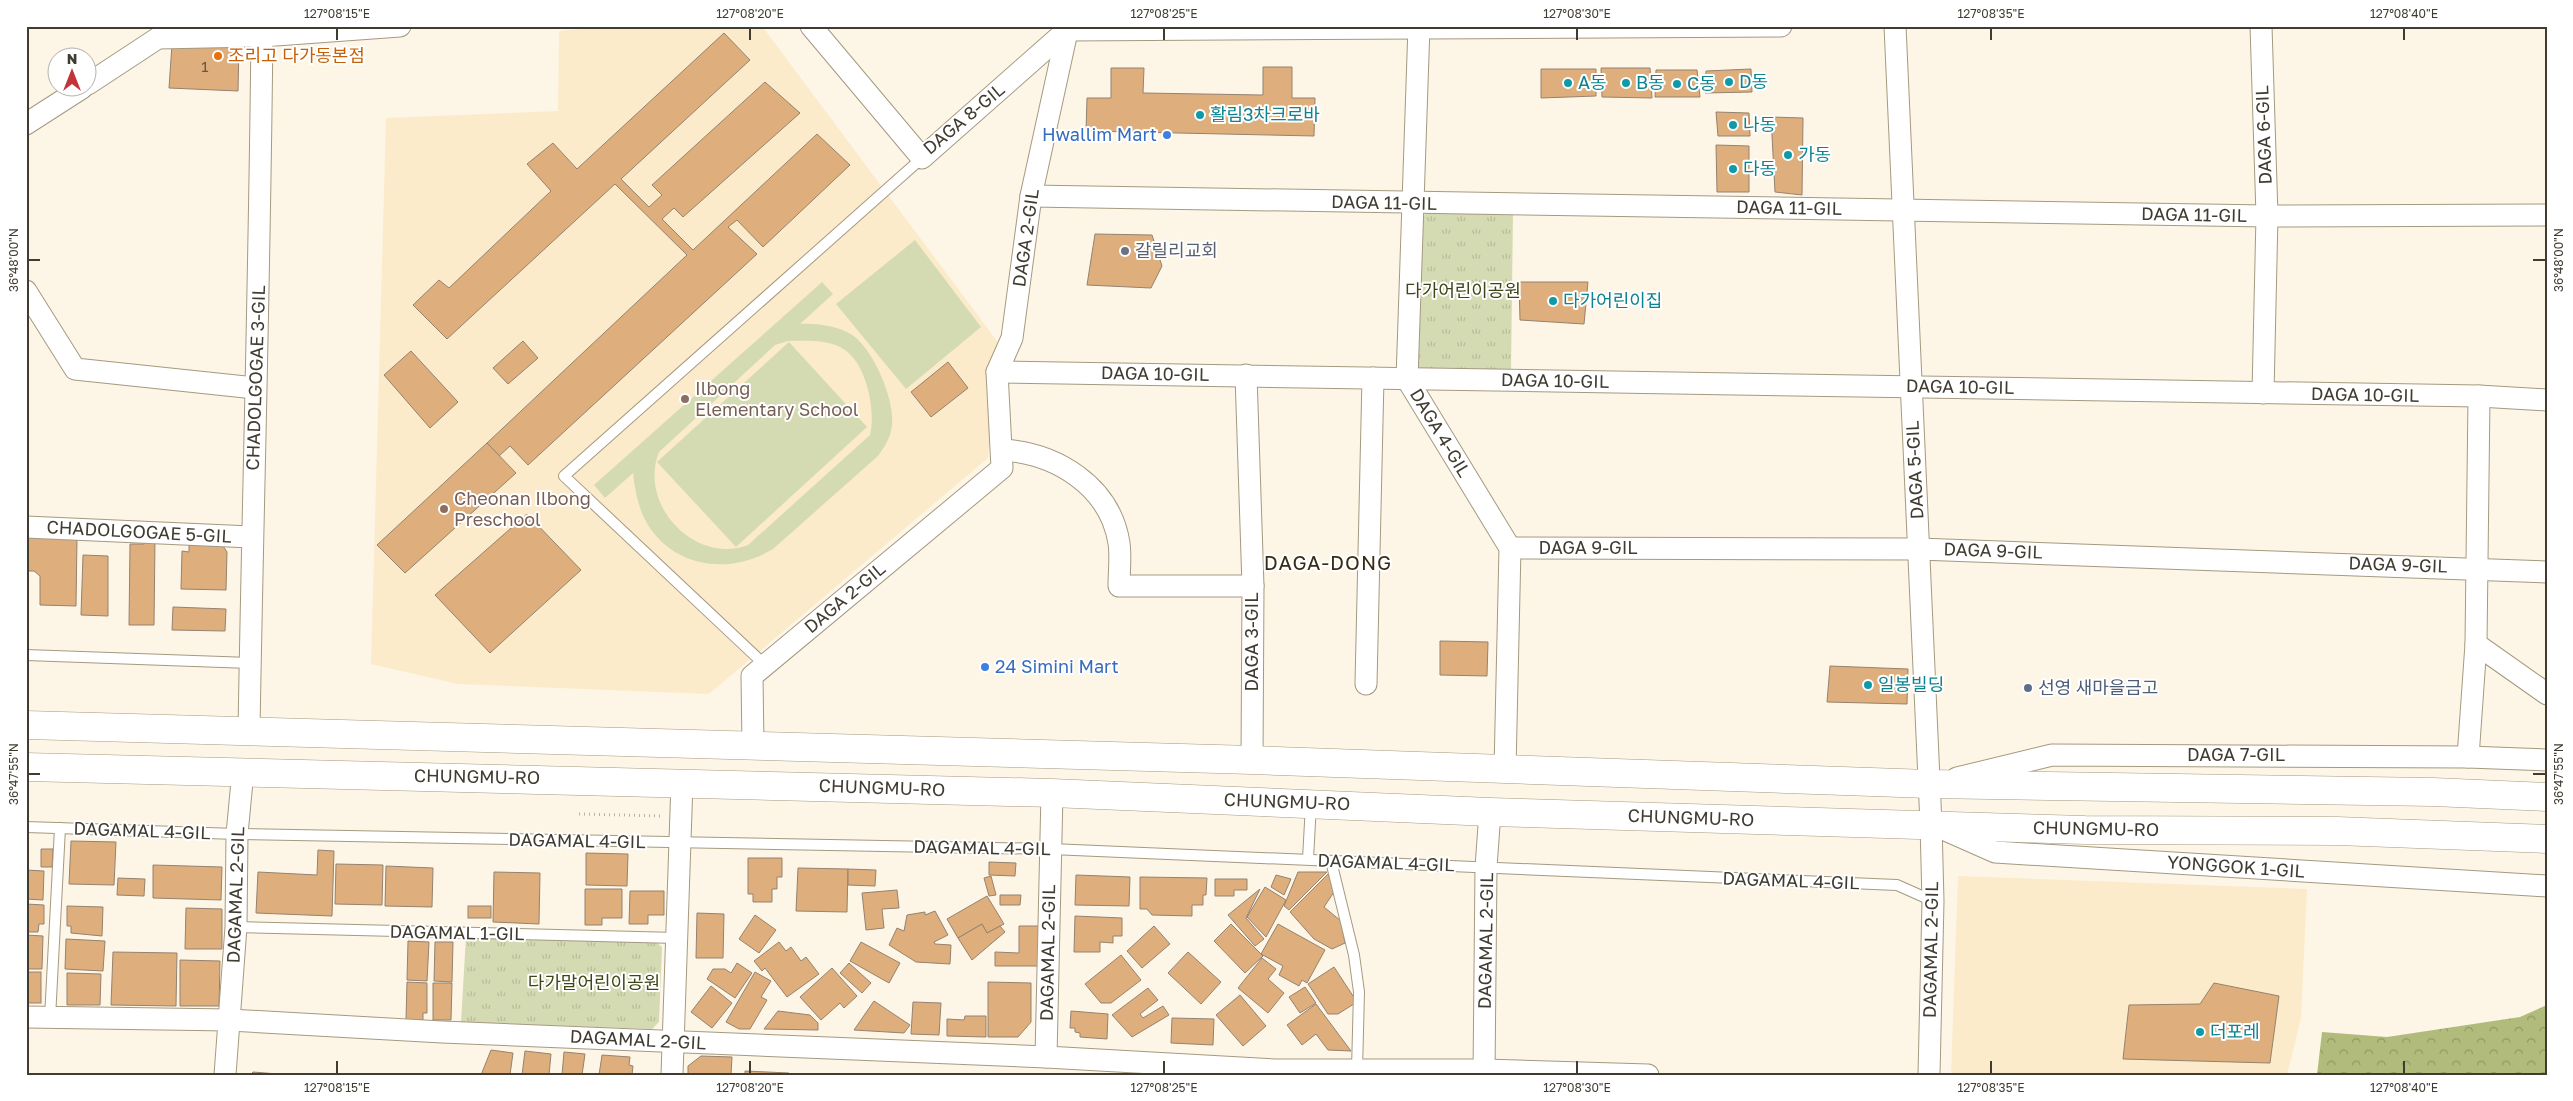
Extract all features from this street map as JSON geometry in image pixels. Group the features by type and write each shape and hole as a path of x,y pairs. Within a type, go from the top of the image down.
{"main road":[{"path":"26,725 1252,760 1929,784 2433,792 2547,797"},
{"name":"CHUNGMU-RO","path":"26,767 682,782 1052,793 1490,812 2085,830 2337,831 2547,839"}],"street":[{"path":"98,77 158,38 262,31 400,26"},
{"name":"DAGA 8-GIL","path":"811,26 922,158 1068,28"},
{"path":"1068,28 1781,26"},
{"name":"DAGA 5-GIL","path":"1895,26 1931,824"},
{"name":"DAGA 6-GIL","path":"2261,26 2266,216 2263,393"},
{"name":"DAGA 2-GIL","path":"753,746 752,676 1002,468 996,372 1012,338 1031,196 1068,28"},
{"name":"DAGA 4-GIL","path":"1419,28 1407,379 1510,548"},
{"name":"CHADOLGOGAE 3-GIL","path":"249,730 251,537 259,287 262,31"},
{"path":"26,124 66,98"},
{"name":"DAGA 11-GIL","path":"1031,196 1412,204 2266,216 2547,215"},
{"path":"26,291 75,369 255,388"},
{"name":"DAGA 10-GIL","path":"996,372 2479,396 2547,400"},
{"name":"DAGA 3-GIL","path":"1246,375 1252,586 1252,760"},
{"path":"1366,684 1373,378"},
{"path":"2468,757 2476,644 2479,396"},
{"path":"1002,450 1025,451 1069,469 1091,487 1108,510 1119,543 1119,586 1252,586"},
{"name":"CHADOLGOGAE 5-GIL","path":"26,527 251,537"},
{"path":"1505,769 1510,548"},
{"name":"DAGA 9-GIL","path":"1510,548 1919,549 2547,572"},
{"path":"2476,644 2547,694"},
{"name":"DAGA 7-GIL","path":"1929,784 2052,756 2468,757 2547,760"},
{"name":"DAGAMAL 2-GIL","path":"225,1075 236,927 237,834 243,771"},
{"path":"672,1075 682,782"},
{"name":"DAGAMAL 2-GIL","path":"1046,1057 1052,793"},
{"name":"DAGAMAL 2-GIL","path":"1484,1072 1486,867 1490,812"},
{"name":"DAGAMAL 2-GIL","path":"1929,1075 1933,901 1931,824"},
{"name":"YONGGOK 1-GIL","path":"1931,824 1995,852 2547,886"},
{"name":"DAGAMAL 2-GIL","path":"26,1017 230,1020 673,1042 1046,1057 1276,1070 1648,1075"}],"lane":[{"path":"765,665 564,476 922,158"},
{"path":"26,655 250,663"},
{"path":"1308,860 1311,803"},
{"name":"DAGAMAL 4-GIL","path":"26,827 237,834 1051,850 1897,885 1933,901"},
{"path":"50,1018 60,828"},
{"path":"1331,861 1354,955 1359,992 1357,1070"},
{"name":"DAGAMAL 1-GIL","path":"236,927 678,938"}],"path":[{"path":"579,814 682,817"}],"shaded area":[{"name":"Ilbong Elementary School","path":"611,26 762,26 997,341 988,458 709,694 458,684 371,664 386,118 558,111 559,31"},
{"path":"1958,876 2307,889 2301,1018 2287,1075 1951,1075"}],"green space":[{"name":"다가어린이공원","path":"1429,210 1513,211 1511,373 1426,374 1412,360 1417,223"},
{"path":"915,240 981,327 906,389 836,304"},
{"path":"822,282 833,294 800,324 832,327 849,333 858,339 874,361 886,388 890,401 892,425 889,437 878,456 773,549 757,557 723,564 690,559 675,552 662,542 650,528 638,502 633,473 605,498 594,485","holes":["788,341 817,341 832,344 839,346 853,357 864,377 871,402 872,425 870,435 748,545 728,549 708,546 691,538 675,526 664,510 656,491 655,472 659,452 775,345"]},
{"path":"789,342 867,427 736,547 657,462"},
{"name":"다가말어린이공원","path":"466,936 655,941 662,947 659,1022 652,1029 461,1022"},
{"path":"2547,1005 2547,1075 2317,1075 2322,1032 2387,1037 2520,1017"}],"building":[{"path":"724,33 750,60 621,179 649,207 662,195 652,185 765,82 800,113 683,217 674,208 662,219 693,250 817,134 850,165 763,247 737,220 728,227 757,254 528,465 510,446 499,456 487,443 687,255 615,184 447,339 413,305 439,280 449,288 551,191 527,164 553,143 577,169"},
{"path":"172,44 239,46 238,91 169,88"},
{"name":"활림3차크로바","path":"1263,67 1292,67 1292,98 1315,98 1314,136 1086,131 1087,98 1111,98 1111,68 1144,68 1143,93 1263,95"},
{"name":"B동","path":"1601,68 1650,68 1652,98 1602,97"},
{"name":"A동","path":"1541,69 1596,69 1596,96 1541,98"},
{"name":"D동","path":"1751,69 1752,92 1705,93 1706,71"},
{"name":"C동","path":"1656,70 1697,70 1700,97 1655,97"},
{"name":"나동","path":"1716,112 1749,113 1750,136 1718,136"},
{"name":"가동","path":"1771,117 1803,118 1802,195 1775,192"},
{"name":"다동","path":"1716,145 1749,146 1749,192 1717,192"},
{"name":"갈릴리교회","path":"1095,234 1152,235 1162,266 1151,288 1087,285"},
{"name":"다가어린이집","path":"1519,282 1588,282 1584,324 1520,320"},
{"path":"523,341 538,358 508,384 493,368"},
{"path":"411,351 458,402 430,428 384,375"},
{"path":"948,362 968,388 931,417 911,392"},
{"path":"487,443 516,473 405,573 377,545"},
{"path":"527,514 581,570 490,653 435,595"},
{"path":"26,536 77,537 76,606 40,605 40,576 34,571 26,571"},
{"path":"144,538 155,539 154,625 129,625 130,544 144,544"},
{"path":"189,545 223,546 227,552 226,590 181,589 182,551 189,552"},
{"path":"83,555 108,556 108,616 81,615"},
{"path":"173,607 226,609 225,631 172,630"},
{"path":"1440,641 1488,642 1487,676 1440,675"},
{"name":"일봉빌딩","path":"1830,666 1908,669 1907,704 1827,702"},
{"path":"71,841 116,842 114,885 69,884"},
{"path":"41,849 53,849 52,867 41,867"},
{"path":"318,850 334,851 332,916 256,913 258,872 317,875"},
{"path":"586,853 628,854 627,886 586,885"},
{"path":"748,858 782,858 782,877 777,877 777,889 772,889 772,902 753,902 753,894 748,894"},
{"path":"989,862 1016,863 1015,876 989,875"},
{"path":"336,864 383,865 382,905 335,904"},
{"path":"153,865 222,867 221,900 153,898"},
{"path":"386,866 433,868 432,907 385,906"},
{"path":"798,868 848,869 847,912 796,911"},
{"path":"848,869 876,870 875,886 848,885"},
{"path":"26,870 44,871 43,900 26,899"},
{"path":"494,872 540,873 539,924 493,922"},
{"path":"1298,872 1327,872 1289,910 1284,906"},
{"path":"1328,874 1336,889 1324,907 1341,921 1345,943 1332,949 1314,939 1290,912"},
{"path":"1076,875 1130,877 1129,906 1075,905"},
{"path":"1276,875 1291,879 1284,895 1271,887"},
{"path":"991,876 996,895 989,896 984,878"},
{"path":"1140,877 1207,878 1206,895 1203,895 1203,905 1192,905 1192,916 1152,915 1147,909 1140,909"},
{"path":"118,878 145,879 144,896 117,895"},
{"path":"1215,879 1247,879 1247,890 1234,890 1234,896 1215,896"},
{"path":"1265,887 1286,900 1266,937 1247,917"},
{"path":"585,889 622,889 622,918 602,918 602,925 585,925"},
{"path":"1260,889 1246,918 1264,939 1255,946 1228,915"},
{"path":"897,890 899,908 882,909 884,928 866,930 862,893"},
{"path":"630,891 664,891 664,915 648,915 648,924 629,924"},
{"path":"1000,895 1021,895 1020,905 1000,905"},
{"path":"987,896 1004,924 987,933 982,924 958,938 947,919"},
{"path":"26,904 44,905 44,924 39,924 38,932 26,932"},
{"path":"67,906 103,907 102,936 71,933 71,926 67,926"},
{"path":"468,906 491,906 491,918 468,918"},
{"path":"186,908 222,909 222,949 185,949"},
{"path":"935,911 948,935 934,942 935,944 951,945 950,964 916,962 889,945 897,928 904,931 907,915 925,912 925,915"},
{"path":"697,913 724,914 723,958 696,958"},
{"path":"755,915 776,930 759,953 739,939"},
{"path":"1075,916 1122,918 1122,936 1113,936 1113,943 1100,942 1100,952 1074,952"},
{"path":"982,924 987,933 1000,926 1005,932 972,960 958,938"},
{"path":"1231,924 1263,956 1245,973 1214,941"},
{"path":"1278,924 1325,950 1307,983 1302,980 1299,986 1279,975 1283,966 1261,954"},
{"path":"1019,926 1039,926 1039,966 995,966 995,952 1019,953"},
{"path":"1154,926 1170,944 1142,968 1127,951"},
{"path":"26,935 43,936 42,969 26,969"},
{"path":"66,939 105,941 103,971 65,969"},
{"path":"408,941 429,942 427,981 407,980"},
{"path":"435,942 453,942 452,982 434,981"},
{"path":"779,942 786,951 791,947 801,961 806,957 819,974 787,997 765,968 762,971 754,961"},
{"path":"861,942 900,963 889,983 850,961"},
{"path":"113,952 177,953 176,1006 111,1005"},
{"path":"1188,952 1221,982 1201,1004 1168,973"},
{"path":"1121,955 1141,980 1111,1003 1101,1003 1085,984"},
{"path":"1262,958 1276,969 1268,979 1284,993 1268,1013 1238,988"},
{"path":"180,960 220,961 219,1006 180,1006"},
{"path":"737,963 752,973 735,998 707,979 713,969 725,969 731,973"},
{"path":"849,963 871,983 862,993 840,973"},
{"path":"1334,967 1357,1002 1338,1014 1328,1014 1308,984"},
{"path":"832,968 857,996 844,1008 840,1003 821,1020 800,997"},
{"path":"26,972 41,972 41,1003 26,1003"},
{"path":"755,972 771,981 761,997 767,1000 750,1029 739,1029 726,1022"},
{"path":"67,973 101,974 100,1005 67,1005"},
{"path":"407,982 427,983 427,1013 423,1013 423,1020 406,1020"},
{"path":"988,982 1031,983 1031,1022 1018,1037 988,1037"},
{"path":"433,983 452,983 451,1020 433,1020"},
{"name":"더포레","path":"2214,983 2279,996 2270,1063 2123,1059 2129,1005 2200,1004"},
{"path":"711,986 732,1003 712,1028 691,1012"},
{"path":"1305,987 1316,1003 1300,1013 1289,997"},
{"path":"1148,988 1158,1000 1140,1014 1143,1018 1163,1006 1169,1015 1132,1037 1112,1015"},
{"path":"1240,995 1266,1026 1243,1046 1216,1015"},
{"path":"874,1001 910,1025 904,1033 854,1030"},
{"path":"913,1002 941,1003 939,1035 911,1034"},
{"path":"1316,1004 1351,1051 1328,1050 1316,1034 1302,1045 1287,1025"},
{"path":"778,1011 810,1015 818,1023 818,1030 764,1029"},
{"path":"1071,1011 1108,1014 1107,1039 1080,1037 1080,1033 1075,1032 1075,1028 1070,1028"},
{"path":"965,1016 986,1016 986,1037 947,1036 947,1019 964,1020"},
{"path":"1172,1018 1214,1019 1213,1045 1171,1043"},
{"path":"491,1050 513,1053 510,1075 481,1075"},
{"path":"525,1051 551,1054 549,1075 522,1075"},
{"path":"564,1052 585,1054 582,1075 562,1075"},
{"path":"602,1055 630,1057 629,1065 633,1066 632,1075 599,1075"},
{"path":"701,1056 732,1057 731,1075 688,1075 688,1066"},
{"path":"745,1071 789,1073 789,1075 745,1075"},
{"path":"253,1072 290,1075 250,1075"}],"place":[{"name":"조리고 다가동본점","path":"218,56"},
{"name":"D동","path":"1729,82"},
{"name":"A동","path":"1568,83"},
{"name":"B동","path":"1626,83"},
{"name":"C동","path":"1677,84"},
{"name":"활림3차크로바","path":"1200,115"},
{"name":"나동","path":"1733,125"},
{"name":"Hwallim Mart","path":"1167,135"},
{"name":"가동","path":"1788,155"},
{"name":"다동","path":"1733,169"},
{"name":"갈릴리교회","path":"1125,251"},
{"name":"다가어린이집","path":"1553,301"},
{"name":"Ilbong Elementary School","path":"685,399"},
{"name":"Cheonan Ilbong Preschool","path":"444,509"},
{"name":"24 Simini Mart","path":"985,667"},
{"name":"일봉빌딩","path":"1868,685"},
{"name":"선영 새마을금고","path":"2028,688"},
{"name":"더포레","path":"2200,1032"}],"district":[{"name":"DAGA-DONG","path":"1328,563"}]}
